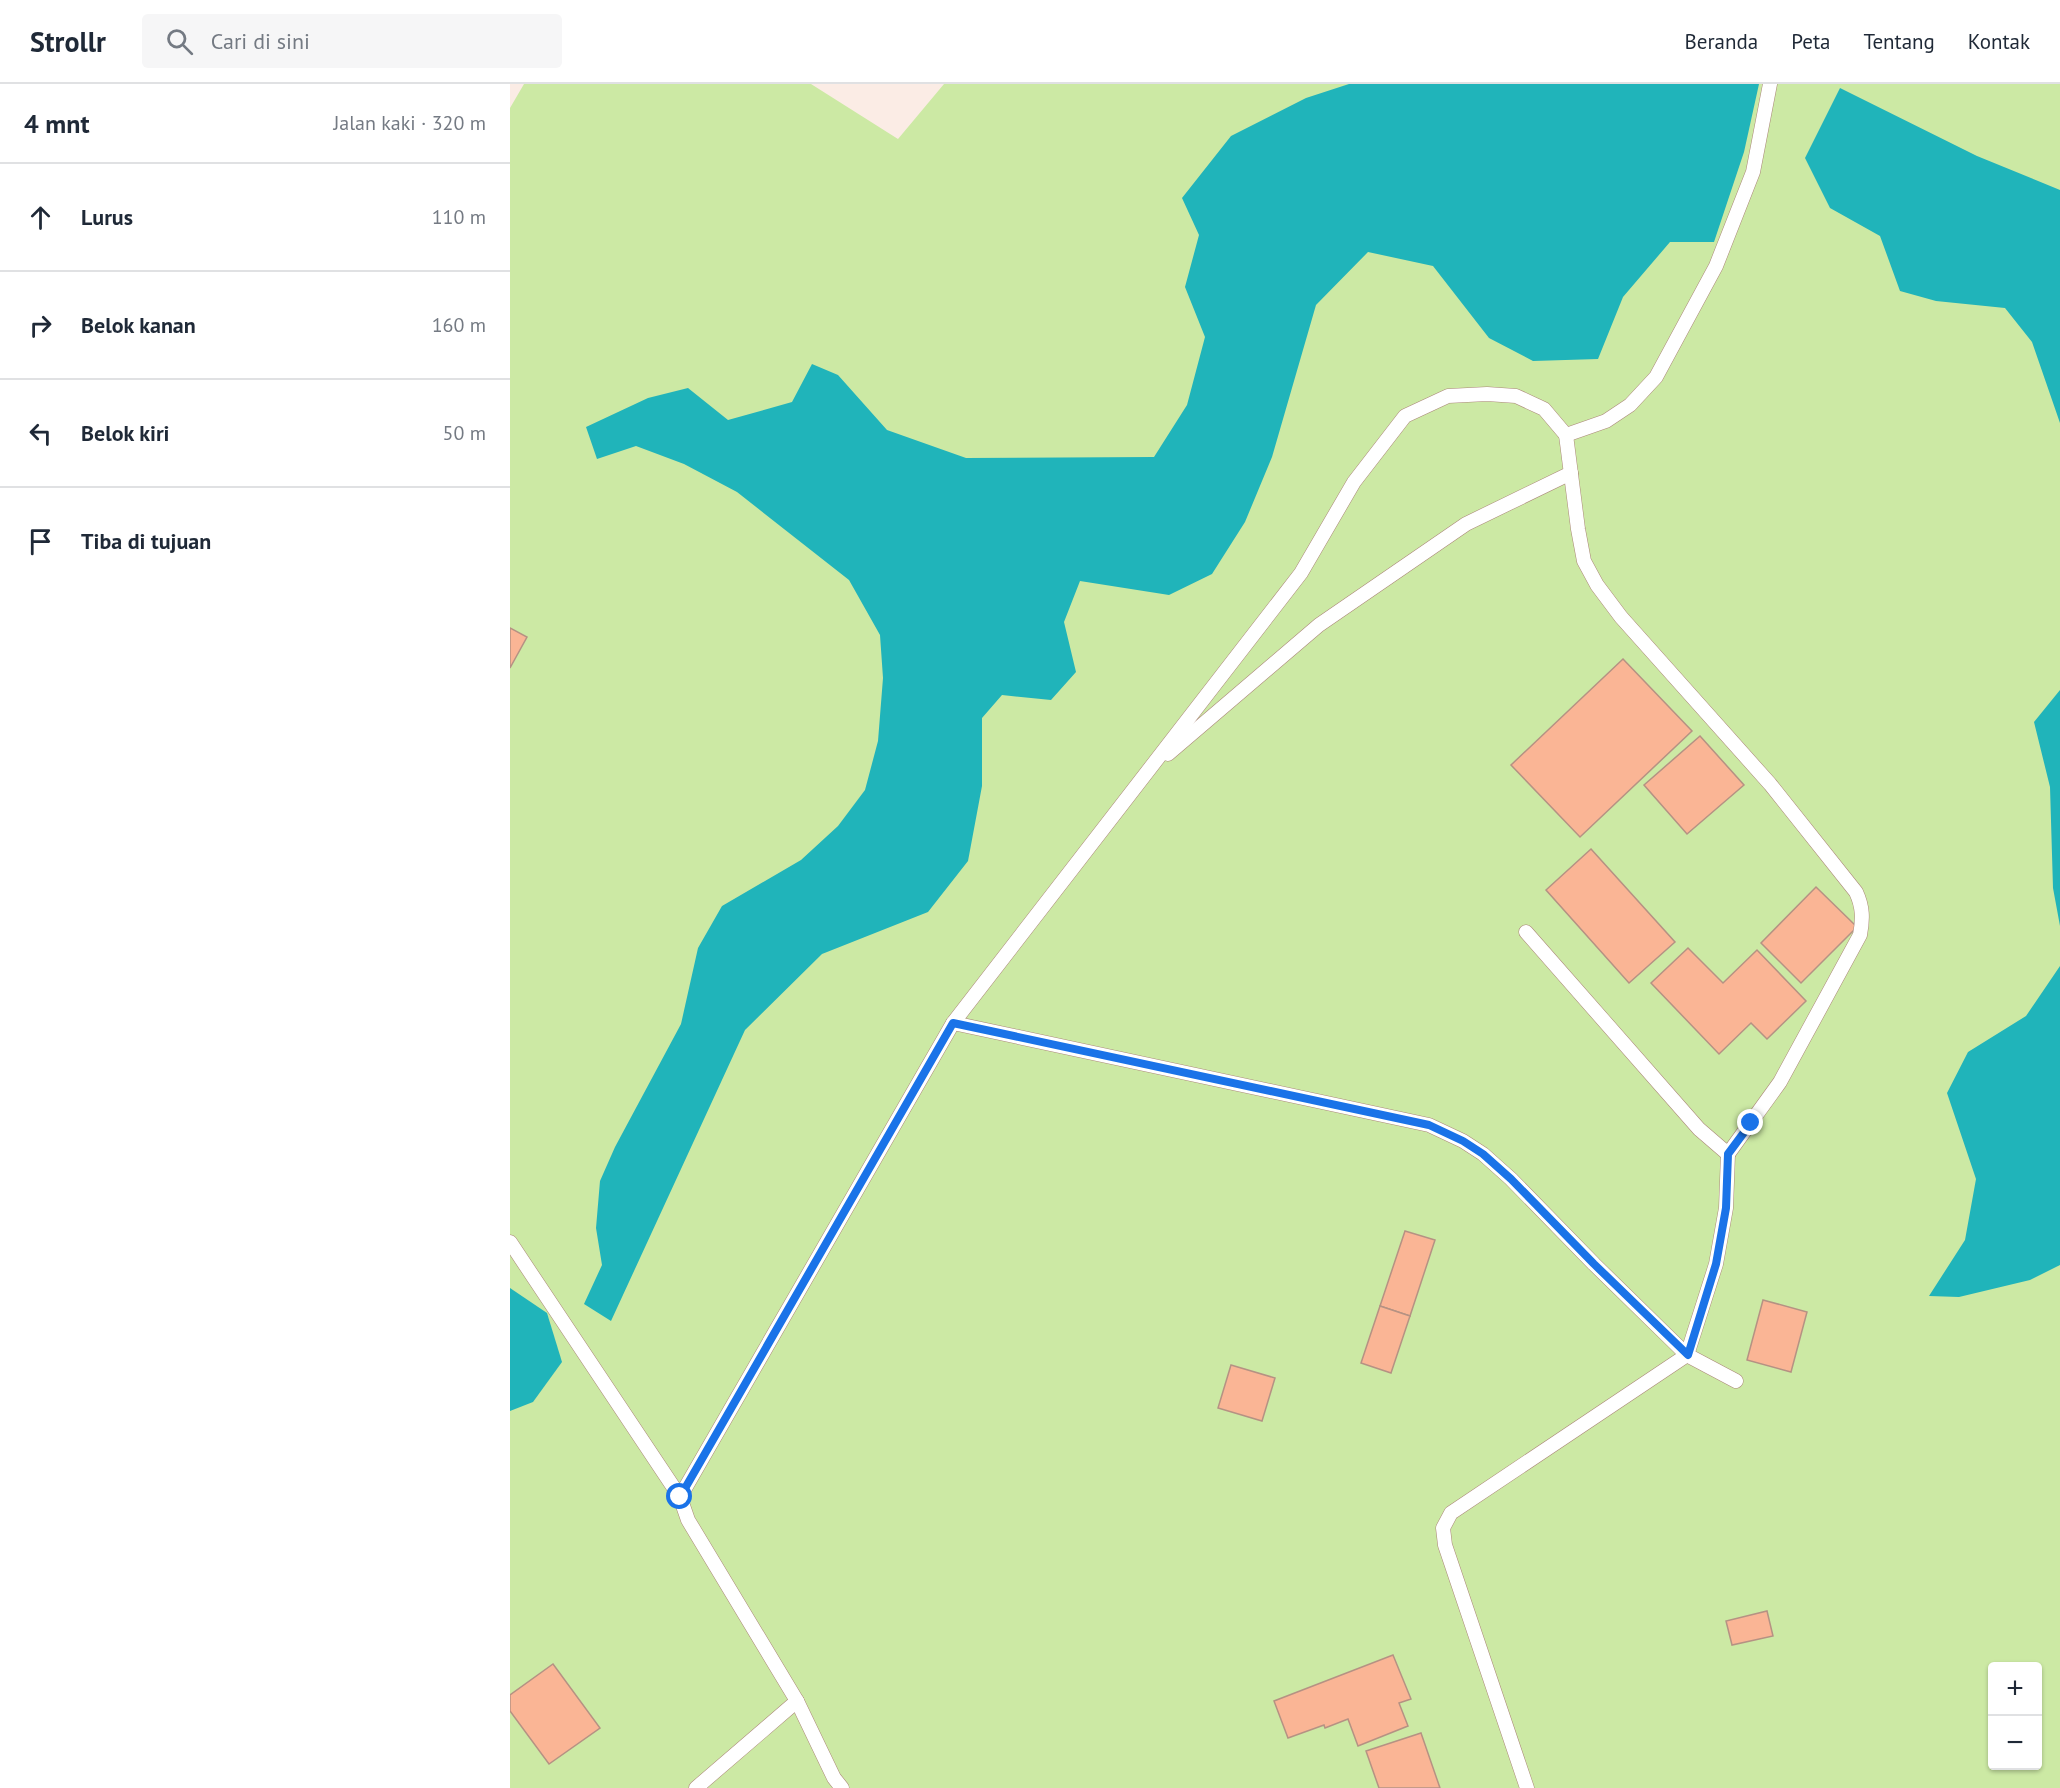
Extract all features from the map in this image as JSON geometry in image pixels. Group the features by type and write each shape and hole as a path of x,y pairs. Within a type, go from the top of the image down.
{"lane":[{"path":"1566,435 1606,421 1630,405 1656,377 1716,266 1752,172 1770,84"},
{"path":"680,1497 953,1023 1301,573 1354,483 1405,416 1448,396 1487,394 1516,396 1544,409 1566,435 1584,561 1597,585 1621,617 1770,784 1856,892 1862,904 1860,935 1810,1029 1780,1082 1728,1154 1726,1208 1716,1264 1688,1355 1451,1513 1443,1528 1445,1545 1527,1788"},
{"path":"1146,773 1319,625 1466,524 1571,473"},
{"path":"1526,932 1699,1129 1728,1154"},
{"path":"953,1023 1429,1125 1463,1141 1483,1154 1688,1355 1736,1382"},
{"path":"510,1242 680,1497 688,1520 797,1701 834,1778 842,1788"},
{"path":"696,1788 797,1701"}],"green space":[{"path":"524,84 811,84 898,139 944,84 2060,84 2060,1788 510,1788 510,108"}],"water":[{"path":"1349,84 1759,84 1744,152 1714,242 1670,242 1623,297 1598,359 1533,361 1489,338 1433,266 1368,252 1316,305 1272,457 1245,522 1212,574 1169,595 1080,581 1064,622 1076,672 1051,700 1002,695 982,718 982,786 968,861 928,912 822,954 745,1030 611,1321 584,1304 602,1265 596,1228 600,1181 615,1147 681,1024 698,948 722,906 801,860 838,826 865,790 878,741 883,678 880,635 849,580 737,492 684,464 636,446 597,459 586,427 648,398 688,388 728,420 792,402 812,364 838,375 887,430 966,458 1154,457 1187,405 1205,337 1185,287 1199,235 1182,198 1231,136 1306,98"},
{"path":"1840,88 1977,156 2060,190 2060,423 2032,342 2005,308 1936,301 1900,291 1880,236 1830,208 1805,158"},
{"path":"2060,690 2060,926 2053,888 2050,787 2034,722"},
{"path":"2060,966 2060,1265 2030,1280 1959,1297 1929,1296 1965,1240 1976,1179 1947,1093 1968,1052 2026,1016"},
{"path":"510,1288 547,1313 562,1362 533,1402 510,1411"}],"building":[{"path":"510,628 527,637 510,668"},
{"path":"1623,659 1692,731 1580,837 1511,765"},
{"path":"1700,736 1744,785 1687,834 1644,785"},
{"path":"1591,849 1675,942 1629,983 1546,890"},
{"path":"1816,887 1857,927 1801,983 1761,943"},
{"path":"1688,948 1723,983 1757,950 1806,1001 1767,1039 1751,1023 1719,1054 1651,983"},
{"path":"1405,1231 1435,1240 1410,1316 1380,1306"},
{"path":"1763,1300 1807,1312 1791,1372 1747,1360"},
{"path":"1380,1306 1410,1316 1391,1373 1361,1363"},
{"path":"1231,1365 1275,1378 1262,1421 1218,1408"},
{"path":"1767,1611 1773,1636 1732,1645 1726,1621"},
{"path":"1393,1655 1411,1699 1399,1703 1408,1726 1358,1746 1348,1719 1288,1738 1274,1701"},
{"path":"553,1664 600,1728 549,1764 510,1711 510,1695"},
{"path":"1421,1733 1440,1788 1379,1788 1366,1751"}],"route":[{"path":"680,1497 953,1023 1429,1125 1463,1141 1483,1154 1688,1355 1716,1264 1726,1208 1728,1154 1751,1123"}]}
